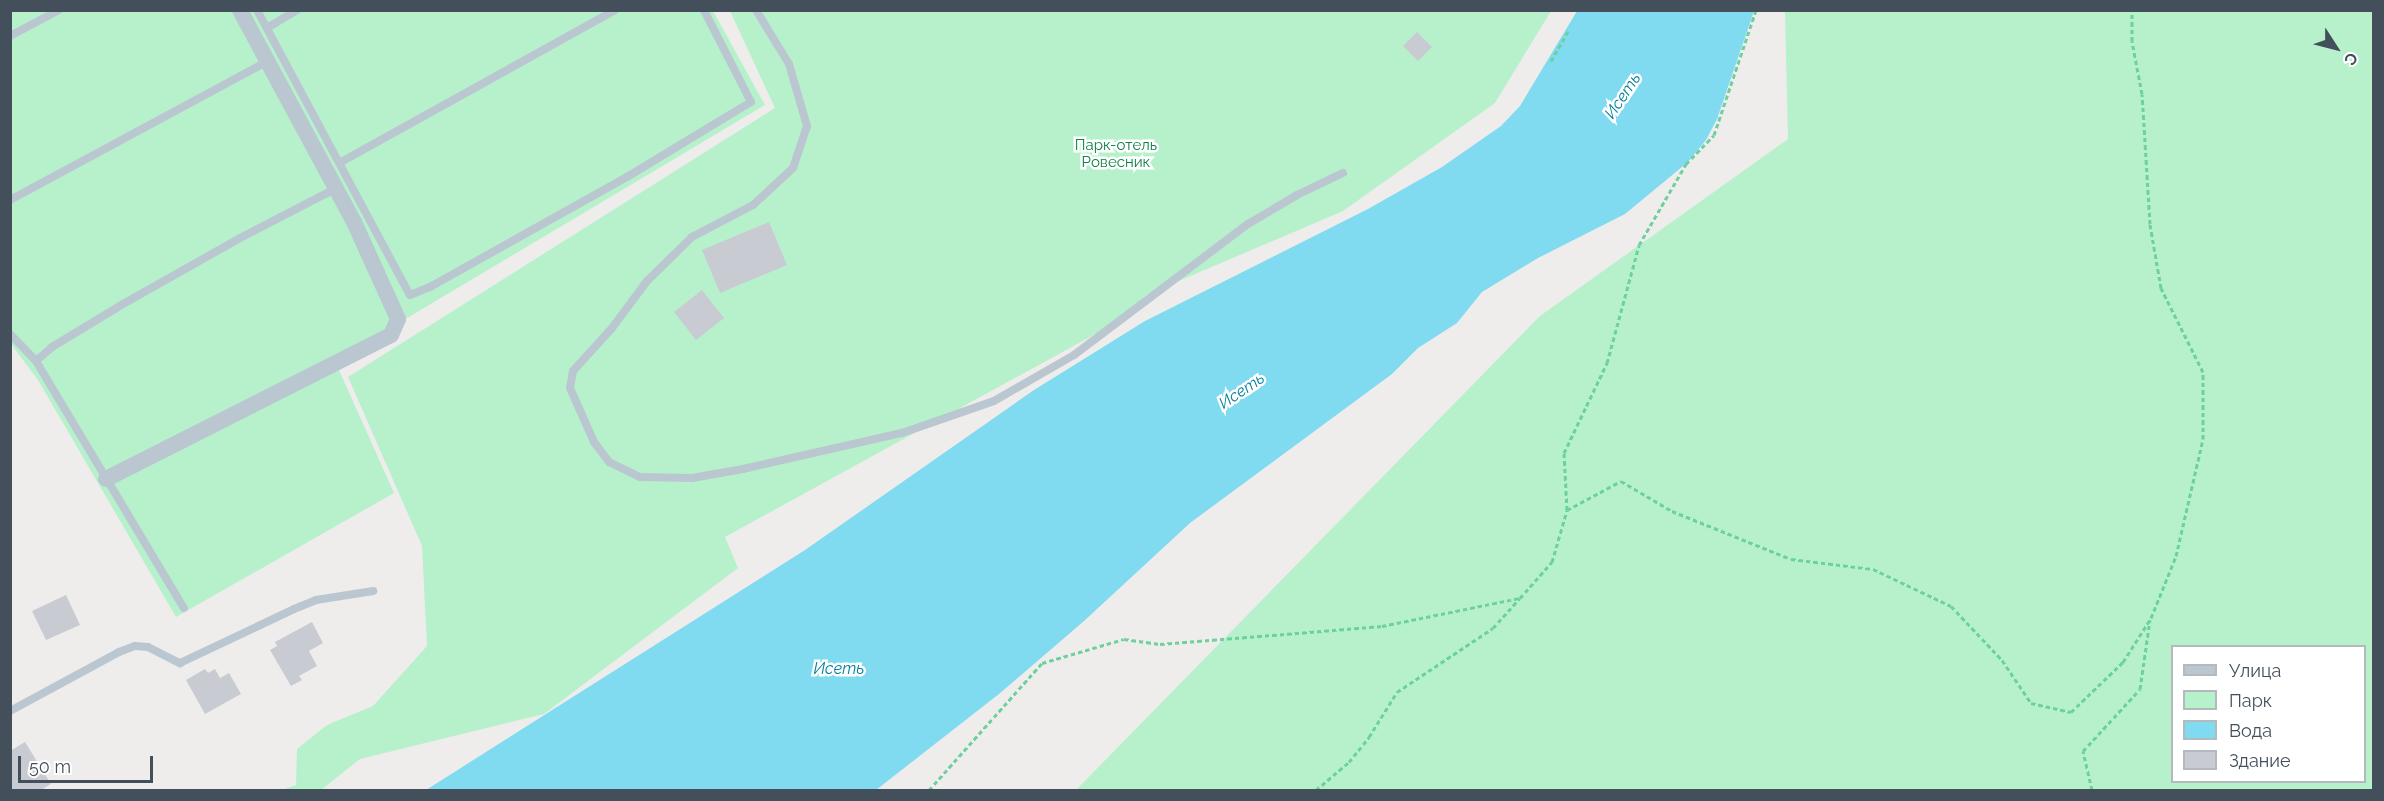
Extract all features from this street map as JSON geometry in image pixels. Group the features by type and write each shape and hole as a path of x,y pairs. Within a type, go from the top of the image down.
{"street":[{"path":"106,479 391,335 398,320 384,284 240,10"}],"lane":[{"path":"10,36 59,10"},
{"path":"257,10 410,295 415,295 627,177 751,102 704,10"},
{"path":"267,28 297,10"},
{"path":"340,162 615,10"},
{"path":"756,10 789,64 807,126 793,168 753,204 692,237 647,281 612,328 573,371 570,388 594,442 609,462 640,477 692,478 743,469 902,433 994,401 1074,355 1248,224 1297,195 1342,173"},
{"path":"10,200 266,62"},
{"path":"36,361 62,341 123,304 335,189"},
{"path":"10,334 36,361 183,608"},
{"path":"10,711 119,652 135,646 148,647 180,663 305,604 373,591"}],"path":[{"path":"1316,790 1349,762 1369,737 1397,692 1493,628 1552,562 1567,510 1564,453 1607,363 1639,245 1686,164 1714,135 1756,10"},
{"path":"1567,510 1621,481 1672,511 1791,560 1872,569 1951,606 2002,660 2031,702 2071,712 2122,662 2151,618 2176,556 2203,439 2204,372 2161,288 2150,224 2142,94 2132,41 2132,10"},
{"path":"1551,61 1568,31"},
{"path":"929,790 1042,663 1125,639 1160,644 1382,626 1520,598"},
{"path":"2092,790 2083,751 2140,689 2151,618"}],"green space":[{"path":"11,11 713,11 765,105 335,361 394,493 176,617 38,380 11,344"},
{"name":"Парк-отель Ровесник","path":"730,11 1551,11 1495,103 1343,211 1146,295 1119,321 725,537 738,568 544,714 360,759 321,790 282,790 296,785 297,749 327,725 373,706 427,646 422,546 348,377 775,108"},
{"path":"1785,11 2373,11 2373,790 1076,790 1540,316 1788,139"}],"water":[{"name":"Исеть","path":"1577,11 1754,11 1717,119 1706,140 1688,162 1625,214 1538,258 1482,292 1457,323 1418,348 1392,374 1190,523 1084,621 999,694 876,790 426,790 805,550 1034,390 1145,321 1368,209 1442,167 1501,126 1520,106"}],"building":[{"path":"1417,32 1432,47 1418,61 1403,46"},
{"path":"769,222 787,265 720,293 702,250"},
{"path":"702,290 724,318 696,340 674,312"},
{"path":"66,595 80,625 46,640 32,611"},
{"path":"312,622 323,643 309,651 317,666 299,676 302,680 291,686 270,650 277,646 275,642"},
{"path":"205,669 208,673 215,669 220,678 229,673 241,694 205,714 186,680"},
{"path":"25,742 51,784 41,790 10,790 10,751"}]}
